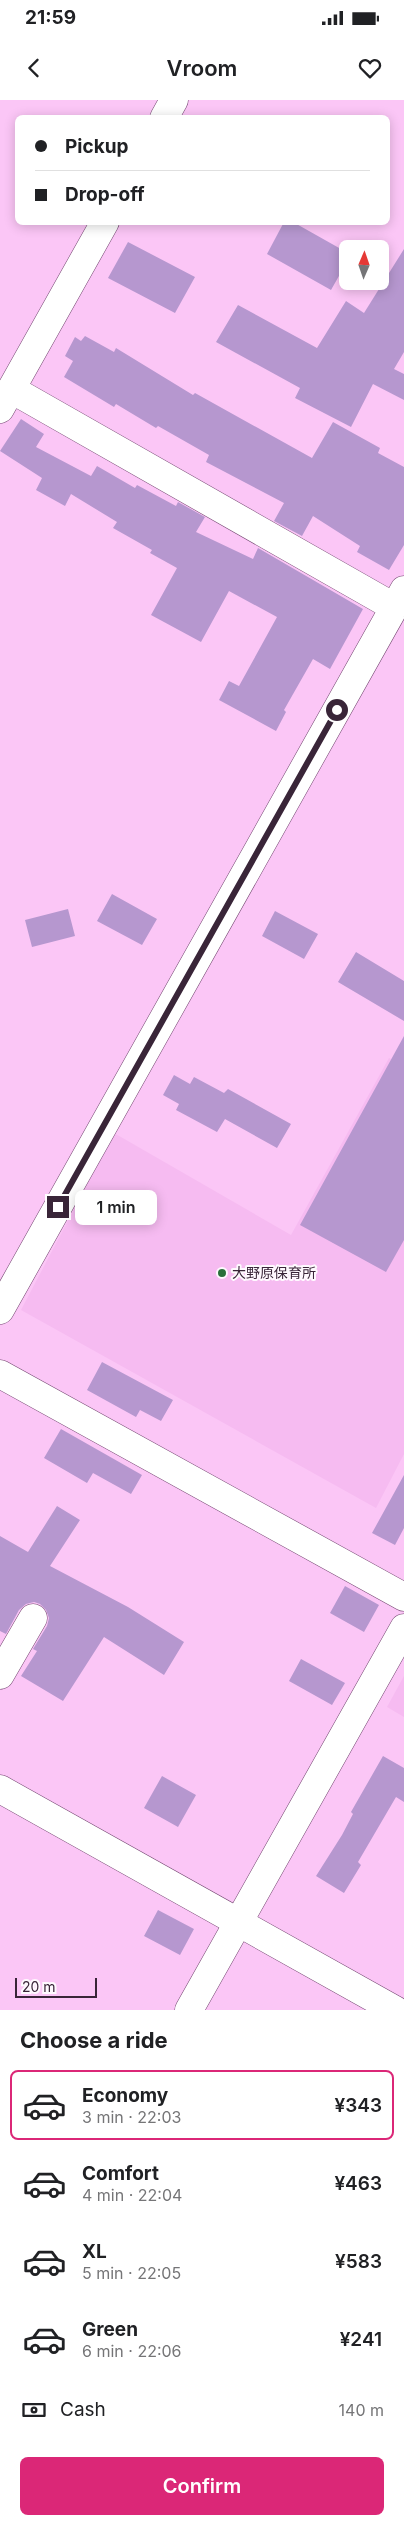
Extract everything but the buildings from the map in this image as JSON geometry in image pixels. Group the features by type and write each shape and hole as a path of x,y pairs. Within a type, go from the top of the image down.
{"street":[{"path":"166,115 174,100"},
{"path":"0,1310 399,599 6,399 103,225"},
{"path":"0,1374 404,1598"},
{"path":"0,1675 34,1618"},
{"path":"189,2010 404,1628"},
{"path":"0,1789 395,2010"}],"shaded area":[{"name":"大野原保育所","path":"389,1058 404,1066 404,1454 376,1508 21,1310 114,1133 291,1235"},
{"path":"404,1676 404,1717 387,1707"}],"place":[{"name":"大野原保育所","path":"222,1273"}],"route":[{"path":"58,1207 337,710"}]}
